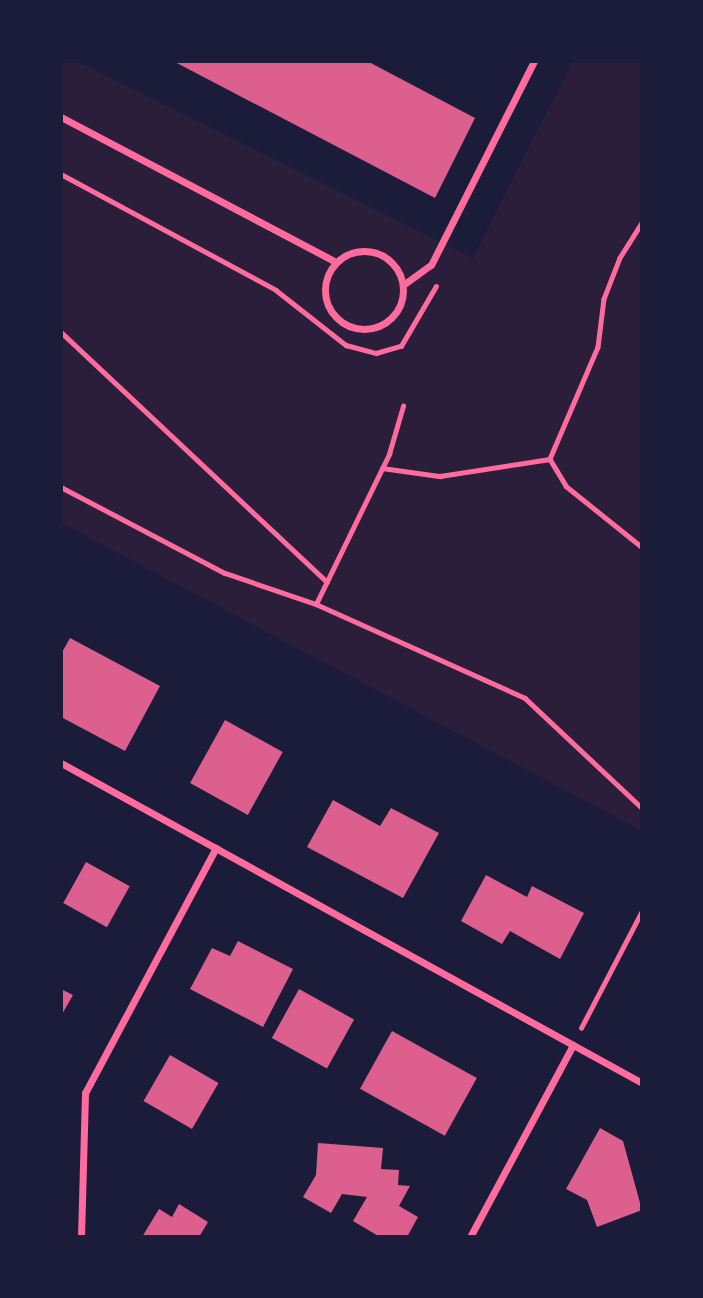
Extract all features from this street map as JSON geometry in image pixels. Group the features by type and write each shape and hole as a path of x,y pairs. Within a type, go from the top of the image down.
{"street":[{"path":"403,285 382,255 358,251 336,262 326,299 351,326 388,320 403,285 431,265 534,61"},
{"path":"61,117 336,262"},
{"path":"61,763 642,1083"},
{"path":"81,1237 85,1093 216,848"},
{"path":"470,1237 573,1045"}],"path":[{"path":"61,174 276,290 346,345 376,353 401,346 439,279"},
{"path":"550,459 598,347 604,299 620,258 642,223"},
{"path":"61,332 327,582"},
{"path":"316,604 382,468 403,406"},
{"path":"382,468 440,476 550,459"},
{"path":"550,459 566,486 642,547"},
{"path":"61,487 225,573 316,604 525,698 642,808"},
{"path":"573,1045 642,911"}],"shaded area":[{"path":"61,61 77,61 473,258 573,61 642,61 642,831 61,523"}],"building":[{"path":"173,61 367,61 475,118 435,198"},
{"path":"70,638 160,686 125,751 61,717 61,654"},
{"path":"225,720 283,752 248,815 190,783"},
{"path":"333,800 380,826 391,808 439,833 403,898 307,847"},
{"path":"86,862 130,886 107,927 63,903"},
{"path":"486,875 527,897 532,886 584,913 560,959 510,931 502,944 461,921"},
{"path":"238,941 293,969 263,1027 190,989 212,948 230,956"},
{"path":"61,989 73,995 61,1016"},
{"path":"299,989 354,1020 327,1069 272,1038"},
{"path":"392,1031 477,1078 445,1136 360,1089"},
{"path":"170,1055 218,1083 192,1129 143,1101"},
{"path":"600,1128 623,1141 642,1210 597,1227 587,1200 566,1189"},
{"path":"318,1143 383,1148 381,1169 399,1170 398,1185 410,1186 399,1206 418,1217 407,1237 380,1237 353,1221 367,1197 342,1194 331,1213 303,1197 316,1175"},
{"path":"179,1204 208,1222 199,1237 142,1237 159,1209 172,1217"}]}
